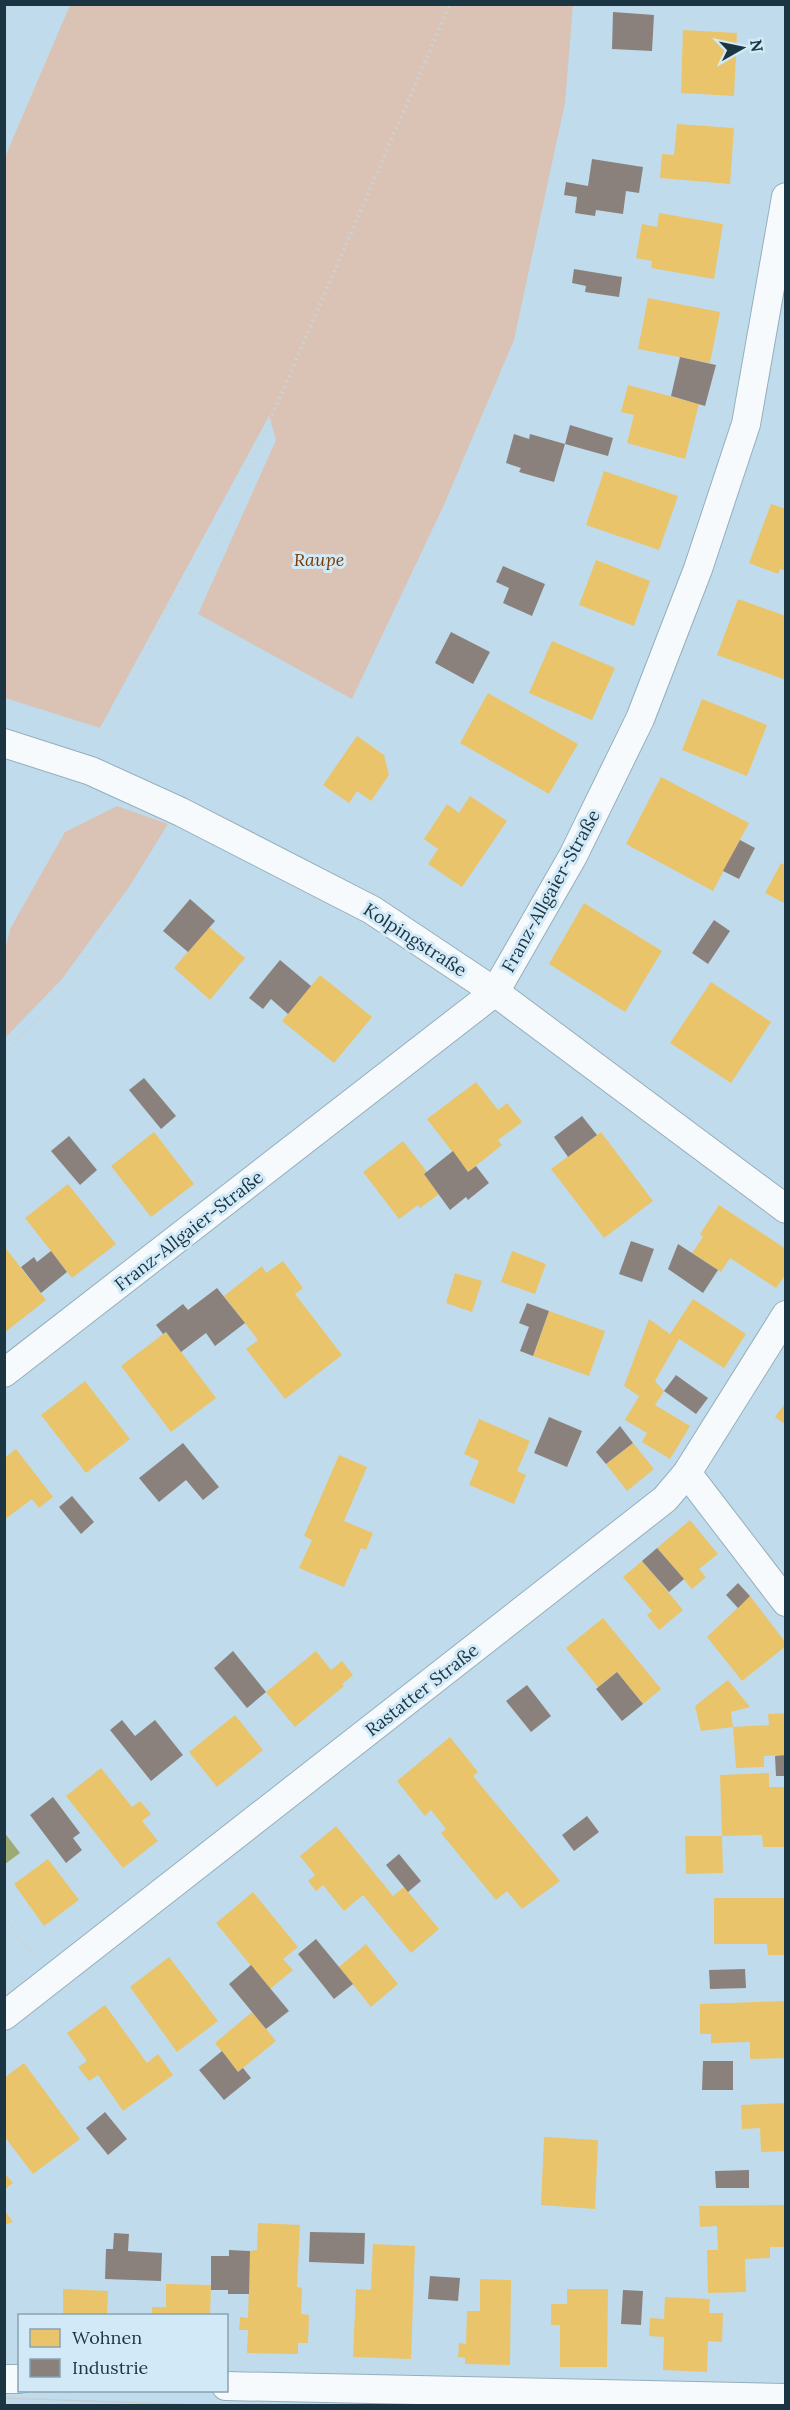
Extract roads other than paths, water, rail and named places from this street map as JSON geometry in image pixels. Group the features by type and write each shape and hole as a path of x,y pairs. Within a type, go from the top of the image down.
{"street":[{"name":"Franz-Allgaier-Straße","path":"4,1373 495,992 573,856 640,719 698,569 746,424 786,198"},
{"name":"Kolpingstraße","path":"4,743 92,771 181,812 372,910 495,992 786,1209"},
{"name":"Rastatter Straße","path":"4,2016 665,1499 687,1473 786,1315"},
{"path":"687,1473 786,1602"},
{"path":"228,2386 786,2398"}],"tram line":[{"path":"4,2398 230,2406"}],"park label":[{"name":"Raupe","path":"319,560"}]}
